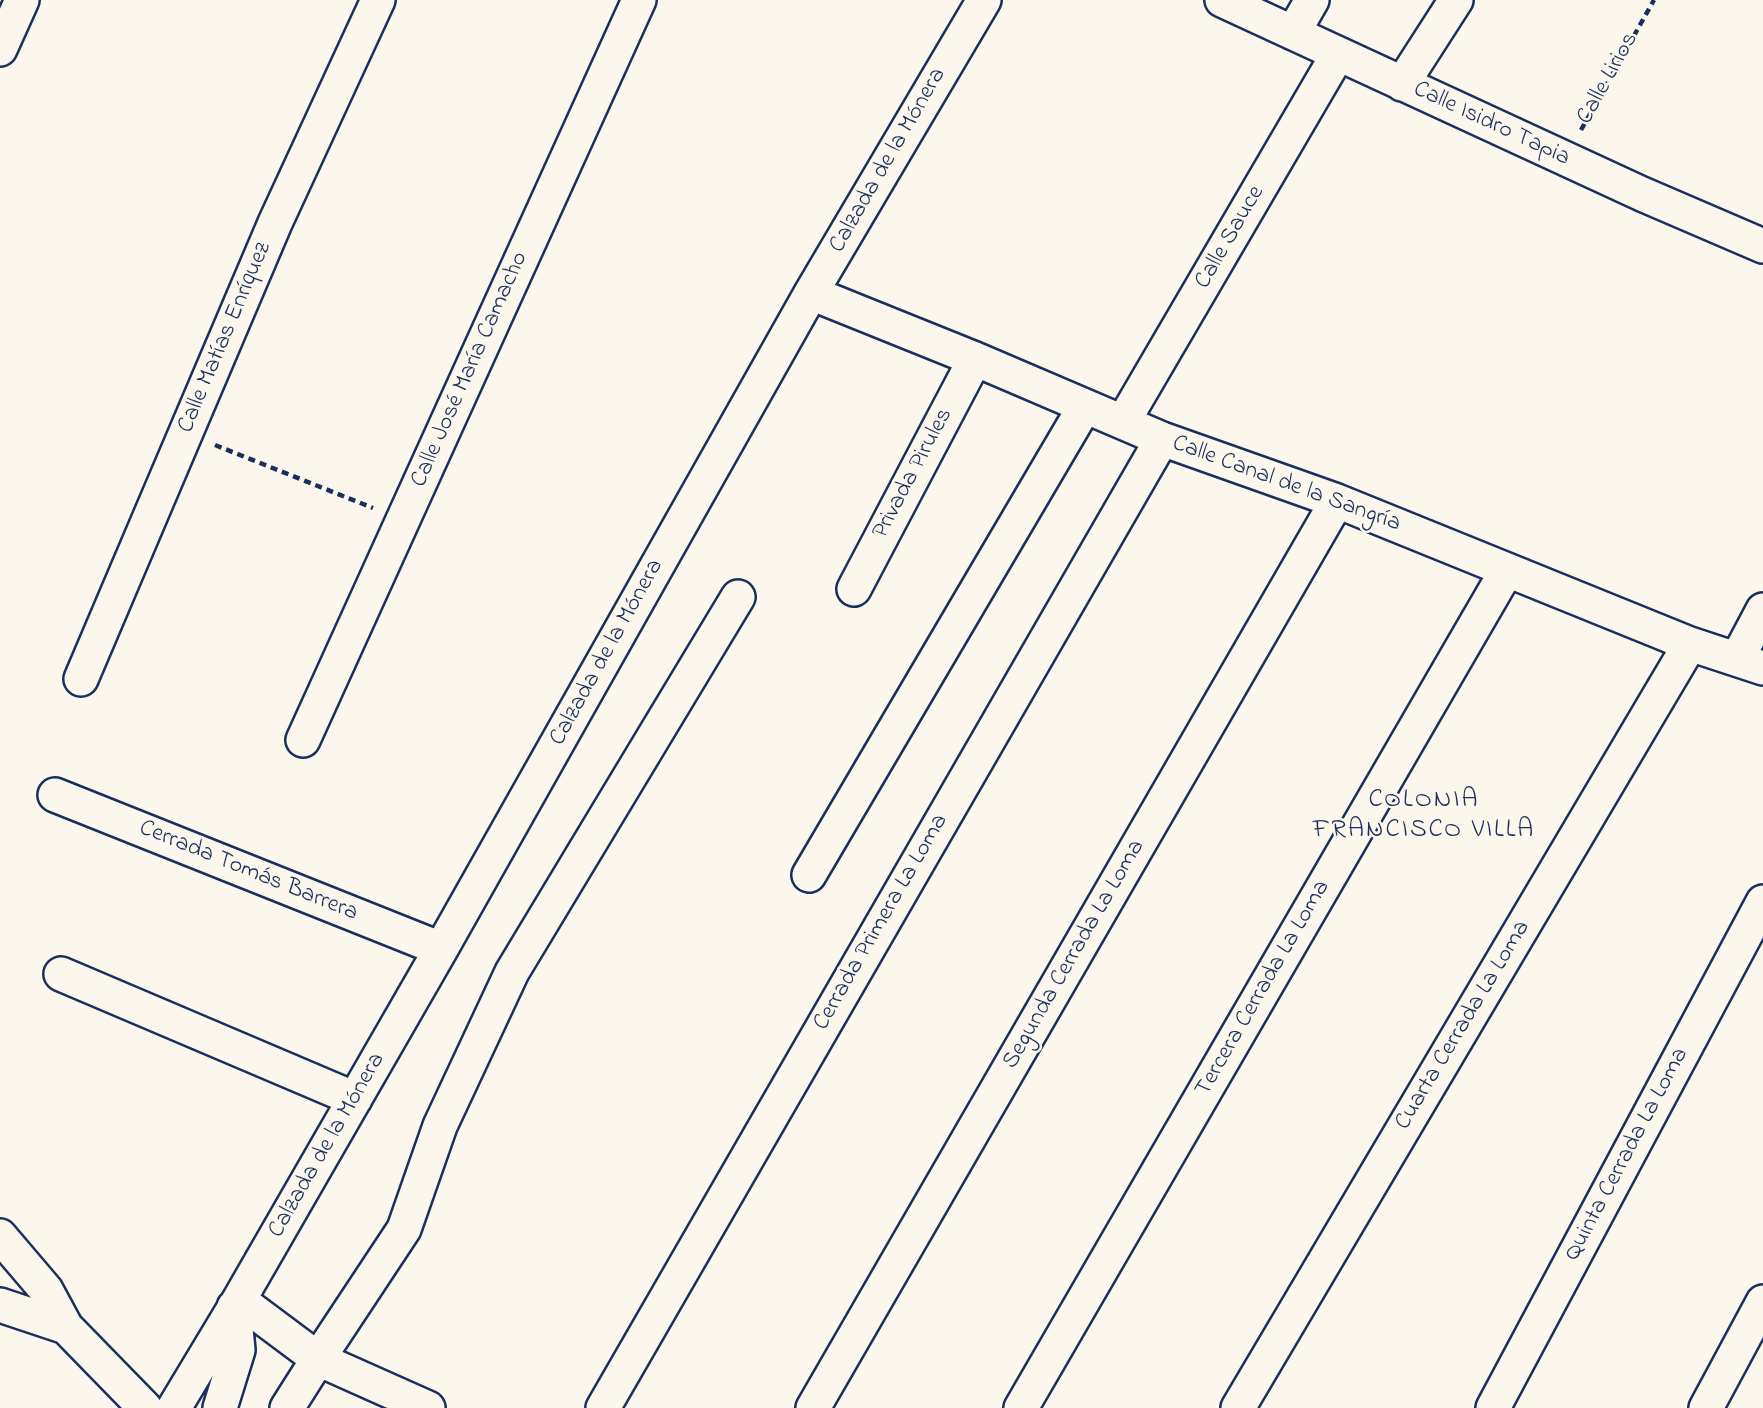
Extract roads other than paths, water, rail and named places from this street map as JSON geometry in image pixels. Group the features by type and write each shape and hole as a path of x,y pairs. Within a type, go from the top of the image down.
{"street":[{"path":"0,49 22,0"},
{"name":"Calle Matías Enríquez","path":"81,679 275,223 378,0"},
{"name":"Calle José María Camacho","path":"303,740 639,0"},
{"name":"Calzada de la Mónera","path":"174,1408 441,949 811,293 984,0"},
{"name":"Calle Isidro Tapia","path":"1222,0 1565,159 1763,246"},
{"path":"1293,33 1312,0"},
{"path":"1402,84 1456,0"},
{"name":"Calle Sauce","path":"1123,422 1338,54"},
{"name":"Calle Canal de la Sangría","path":"811,293 1162,439 1337,501 1690,645 1750,664"},
{"name":"Privada Pirules","path":"854,589 975,359"},
{"path":"809,875 1085,406"},
{"name":"Cerrada Primera La Loma","path":"603,1408 1162,439"},
{"name":"Segunda Cerrada La Loma","path":"813,1408 1337,501"},
{"name":"Tercera Cerrada La Loma","path":"1021,1408 1507,570"},
{"path":"287,1408 404,1229 440,1126 512,972 737,597"},
{"path":"1750,664 1763,610"},
{"name":"Cuarta Cerrada La Loma","path":"1238,1408 1690,645"},
{"name":"Cerrada Tomás Barrera","path":"55,795 441,949"},
{"name":"Quinta Cerrada La Loma","path":"1493,1408 1763,902"},
{"path":"61,974 355,1099"},
{"path":"0,1236 46,1290 66,1328 145,1408"},
{"path":"1706,1408 1763,1302"},
{"path":"237,1303 318,1359 428,1408"},
{"path":"220,1408 238,1350 237,1303"},
{"path":"0,1305 66,1328"}],"district":[{"name":"COLONIA FRANCISCO VILLA","path":"1424,817"}]}
